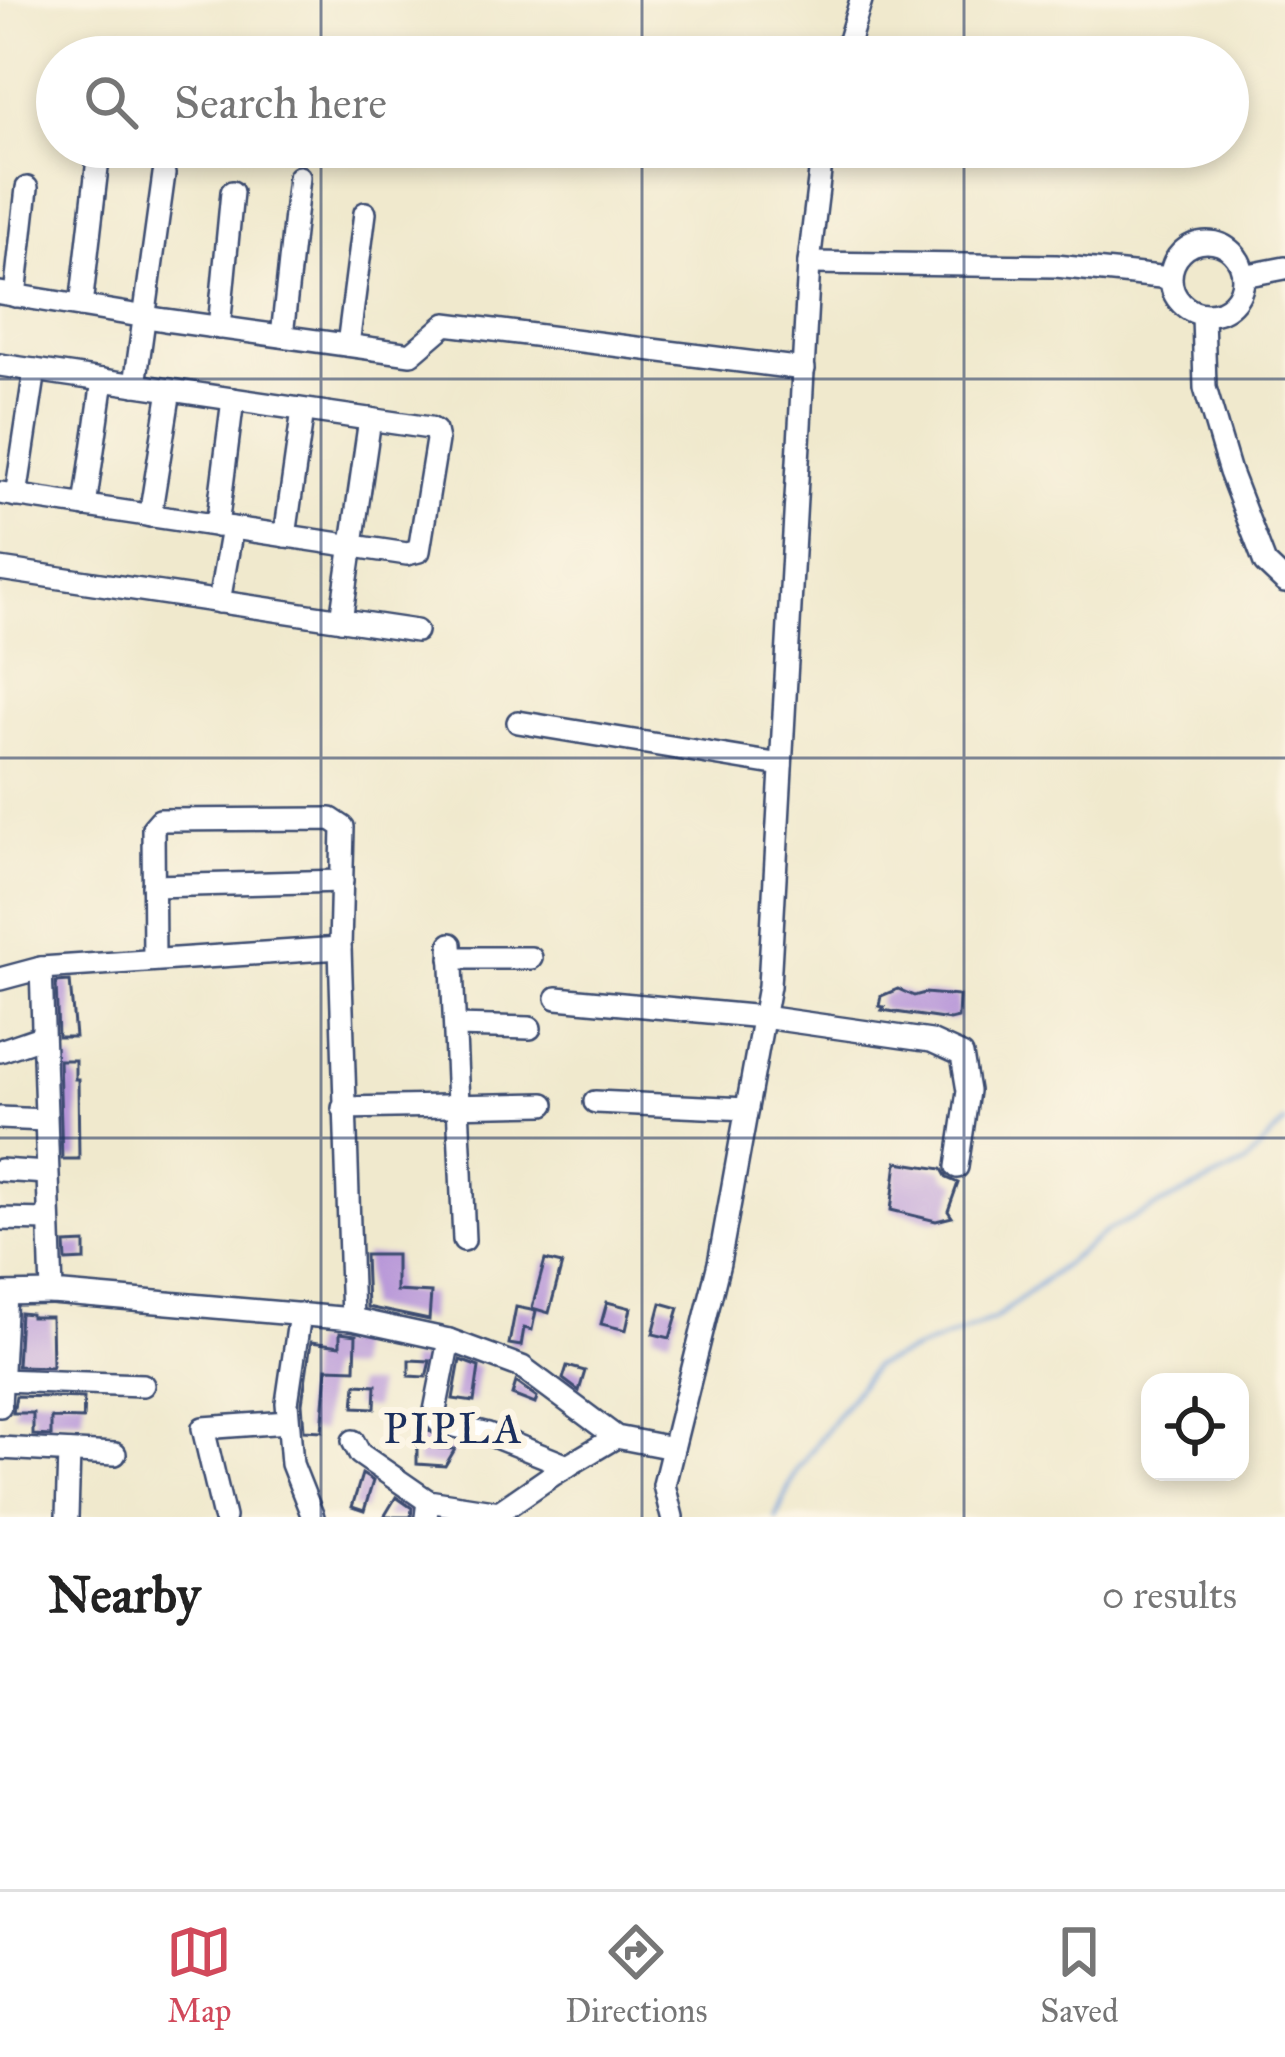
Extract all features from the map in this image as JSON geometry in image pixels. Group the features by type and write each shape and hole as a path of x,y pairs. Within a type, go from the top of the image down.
{"street":[{"path":"850,36 861,0"},
{"path":"81,306 97,168"},
{"path":"672,1517 664,1485 719,1263 769,986 809,263 820,168"},
{"path":"135,385 164,174"},
{"path":"282,336 299,177"},
{"path":"27,188 8,294 411,354 446,324 804,369"},
{"path":"219,328 232,192"},
{"path":"348,345 365,213"},
{"path":"1212,242 1234,253 1243,276 1242,288 1227,308 1203,314 1176,298 1170,278 1178,255 1187,246 1212,242"},
{"path":"809,263 1056,266 1170,278"},
{"path":"1243,276 1285,268"},
{"path":"1203,314 1205,388 1230,472 1265,563 1285,582"},
{"path":"0,365 35,370 103,380 135,385 233,399 303,410 430,428 437,440 418,550 407,554 8,495 35,370"},
{"path":"85,506 103,380"},
{"path":"150,516 170,390"},
{"path":"219,602 233,399"},
{"path":"285,536 303,410"},
{"path":"341,620 370,419"},
{"path":"0,569 416,631"},
{"path":"518,722 782,765"},
{"path":"154,960 153,828 160,820 331,819 343,826 340,948 352,1319"},
{"path":"153,886 342,881"},
{"path":"0,979 40,968 340,948"},
{"path":"464,1240 451,951 531,958"},
{"path":"40,968 52,1293"},
{"path":"557,998 763,1017 931,1041 962,1054 968,1090 957,1167"},
{"path":"455,1026 530,1028"},
{"path":"0,1051 41,1036"},
{"path":"595,1102 747,1108"},
{"path":"343,1108 544,1104"},
{"path":"0,1118 45,1120"},
{"path":"0,1170 47,1173"},
{"path":"0,1219 49,1220"},
{"path":"0,1406 3,1294 52,1293 352,1319 449,1340 522,1367 616,1437 674,1448"},
{"path":"300,1314 287,1403 292,1465 313,1517"},
{"path":"449,1340 434,1416 439,1422 488,1434 568,1466"},
{"path":"1,1380 143,1385"},
{"path":"224,1517 203,1428 289,1422"},
{"path":"353,1441 359,1454 427,1509 499,1512 616,1437"},
{"path":"0,1448 115,1454"},
{"path":"67,1517 69,1452"}],"building":[{"path":"70,981 75,1037 58,1037 56,982"},
{"path":"898,989 914,996 959,996 958,1018 882,1010 881,996"},
{"path":"59,1060 75,1060 79,1159 62,1159"},
{"path":"897,1162 942,1169 958,1183 948,1211 952,1217 936,1221 891,1210"},
{"path":"85,1243 85,1260 66,1261 65,1244"},
{"path":"365,1255 396,1255 396,1291 431,1293 429,1320 367,1307"},
{"path":"545,1260 562,1264 549,1313 532,1308"},
{"path":"607,1302 631,1308 626,1330 601,1324"},
{"path":"661,1303 679,1308 670,1338 653,1334"},
{"path":"516,1307 536,1311 532,1330 524,1328 521,1346 509,1344"},
{"path":"20,1313 51,1317 52,1367 17,1366"},
{"path":"340,1333 356,1335 355,1369 327,1368 322,1431 304,1430 302,1403 311,1342 340,1346"},
{"path":"409,1360 430,1361 426,1377 409,1376"},
{"path":"460,1360 479,1367 474,1402 453,1399"},
{"path":"567,1366 585,1371 579,1391 563,1379"},
{"path":"516,1382 537,1397 535,1404 512,1395"},
{"path":"356,1384 376,1385 375,1408 354,1407"},
{"path":"16,1396 84,1398 83,1419 51,1418 51,1436 33,1435 33,1413 13,1413"},
{"path":"417,1426 440,1438 439,1448 455,1449 445,1466 417,1464"},
{"path":"362,1474 373,1481 364,1511 352,1507"},
{"path":"396,1497 412,1508 411,1517 384,1517"}],"waterway":[{"path":"776,1517 796,1471 874,1366 995,1319 1108,1230 1245,1164 1285,1122"}],"district":[{"name":"PIPLA","path":"454,1428"}]}
